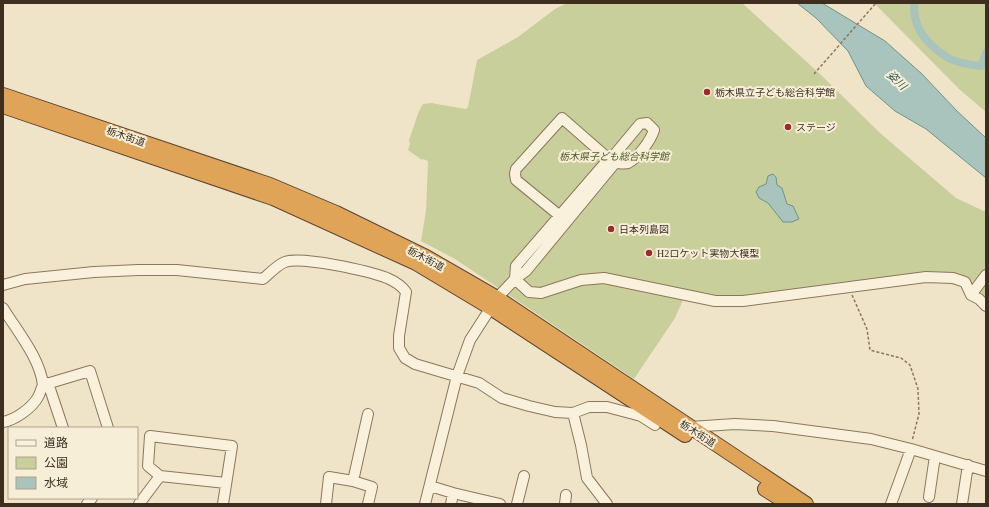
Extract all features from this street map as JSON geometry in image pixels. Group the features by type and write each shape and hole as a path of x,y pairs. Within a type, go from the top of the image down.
{"highway":[{"name":"栃木街道","path":"3,95 284,191 336,213 426,257 789,504"},
{"name":"栃木街道","path":"3,106 273,198 416,263 494,303 690,427 806,504"}],"street":[{"path":"560,216 516,180 516,169 562,118 610,160"},
{"path":"425,504 458,376 470,340 494,303 515,279 526,271 615,163 628,163 652,138 654,130 647,123 640,124 516,266 515,279"},
{"path":"3,285 25,279 94,272 138,270 177,270 263,279 284,262 299,260 346,267 386,278 403,288 406,292 399,336 399,348 405,358 415,364 479,383 502,398 529,406 555,412 573,413 589,407 607,407 641,416 655,424"},
{"path":"986,275 986,281"},
{"path":"971,295 986,275"},
{"path":"515,279 529,292 541,293 581,280 604,278 715,301 744,301 926,277 953,278 965,282 971,295 979,298 986,306"},
{"path":"3,308 31,353 42,380 46,384 63,427"},
{"path":"3,422 10,421 25,411 38,398 46,384 90,370 108,427"},
{"path":"573,413 587,478 607,504"},
{"path":"353,481 368,414"},
{"path":"690,427 735,424 773,426 871,439 986,471"},
{"path":"223,504 232,446 150,436 148,466 160,476 226,483"},
{"path":"891,504 911,449"},
{"path":"929,497 935,456"},
{"path":"962,504 968,465"},
{"path":"139,504 160,476"},
{"path":"517,504 524,476"},
{"path":"326,504 329,478 353,481 372,487 368,504"},
{"path":"430,486 496,504"},
{"path":"451,504 453,493"}],"path":[{"path":"814,74 876,3"},
{"path":"848,287 867,329 870,350 901,358 910,365 918,389 919,414 911,449"}],"green space":[{"name":"栃木県子ども総合科学館","path":"567,3 742,3 819,73 880,133 956,198 986,212 986,303 973,291 967,278 743,297 715,296 687,291 675,318 634,379 455,259 421,241 426,211 428,161 422,160 408,150 410,144 409,140 423,104 431,103 466,109 468,107 477,60 518,37 555,9"},
{"path":"874,3 986,3 986,112 959,89"}],"water":[{"name":"姿川","path":"797,3 822,3 885,41 922,74 957,111 986,138 986,178 926,129 895,111 866,86 848,51 816,18"},
{"path":"773,174 776,177 777,185 782,188 787,204 793,206 799,219 792,222 783,222 768,203 759,198 756,192 759,187 766,184 768,176"}],"waterway":[{"path":"914,3 917,24 923,36 938,51 952,60 981,66 986,53"}],"place":[{"name":"栃木県立子ども総合科学館","path":"707,92"},
{"name":"ステージ","path":"788,127"},
{"name":"日本列島図","path":"611,229"},
{"name":"H2ロケット実物大模型","path":"649,253"}]}
